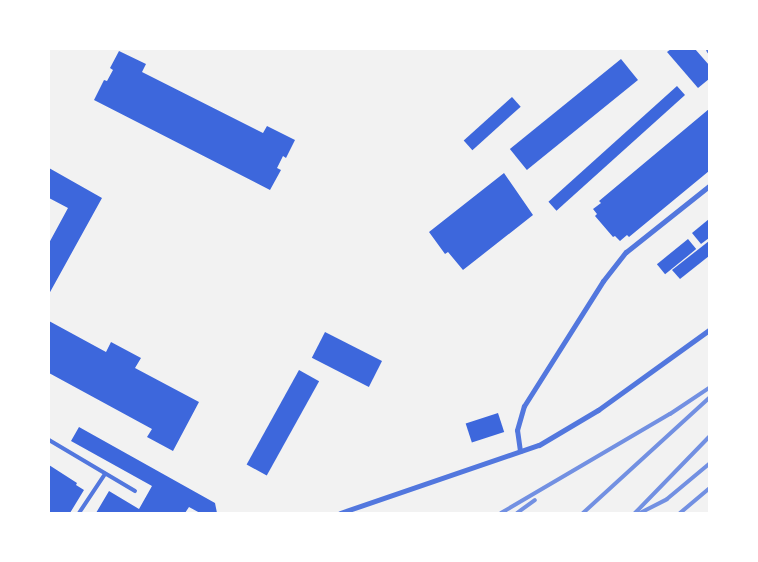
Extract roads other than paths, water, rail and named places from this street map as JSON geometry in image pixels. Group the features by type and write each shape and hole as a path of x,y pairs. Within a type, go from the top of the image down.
{"street":[{"path":"520,451 517,430 524,406 603,281 626,252 709,186"},
{"path":"340,513 539,444 598,410 709,330"}],"lane":[{"path":"49,440 135,491"},
{"path":"79,513 105,474"}],"railway":[{"path":"501,513 670,414 709,388"},
{"path":"583,513 709,398"},
{"path":"635,513 709,437"},
{"path":"640,513 667,499 709,464"},
{"path":"680,513 709,489"},
{"path":"517,513 535,500"}]}
